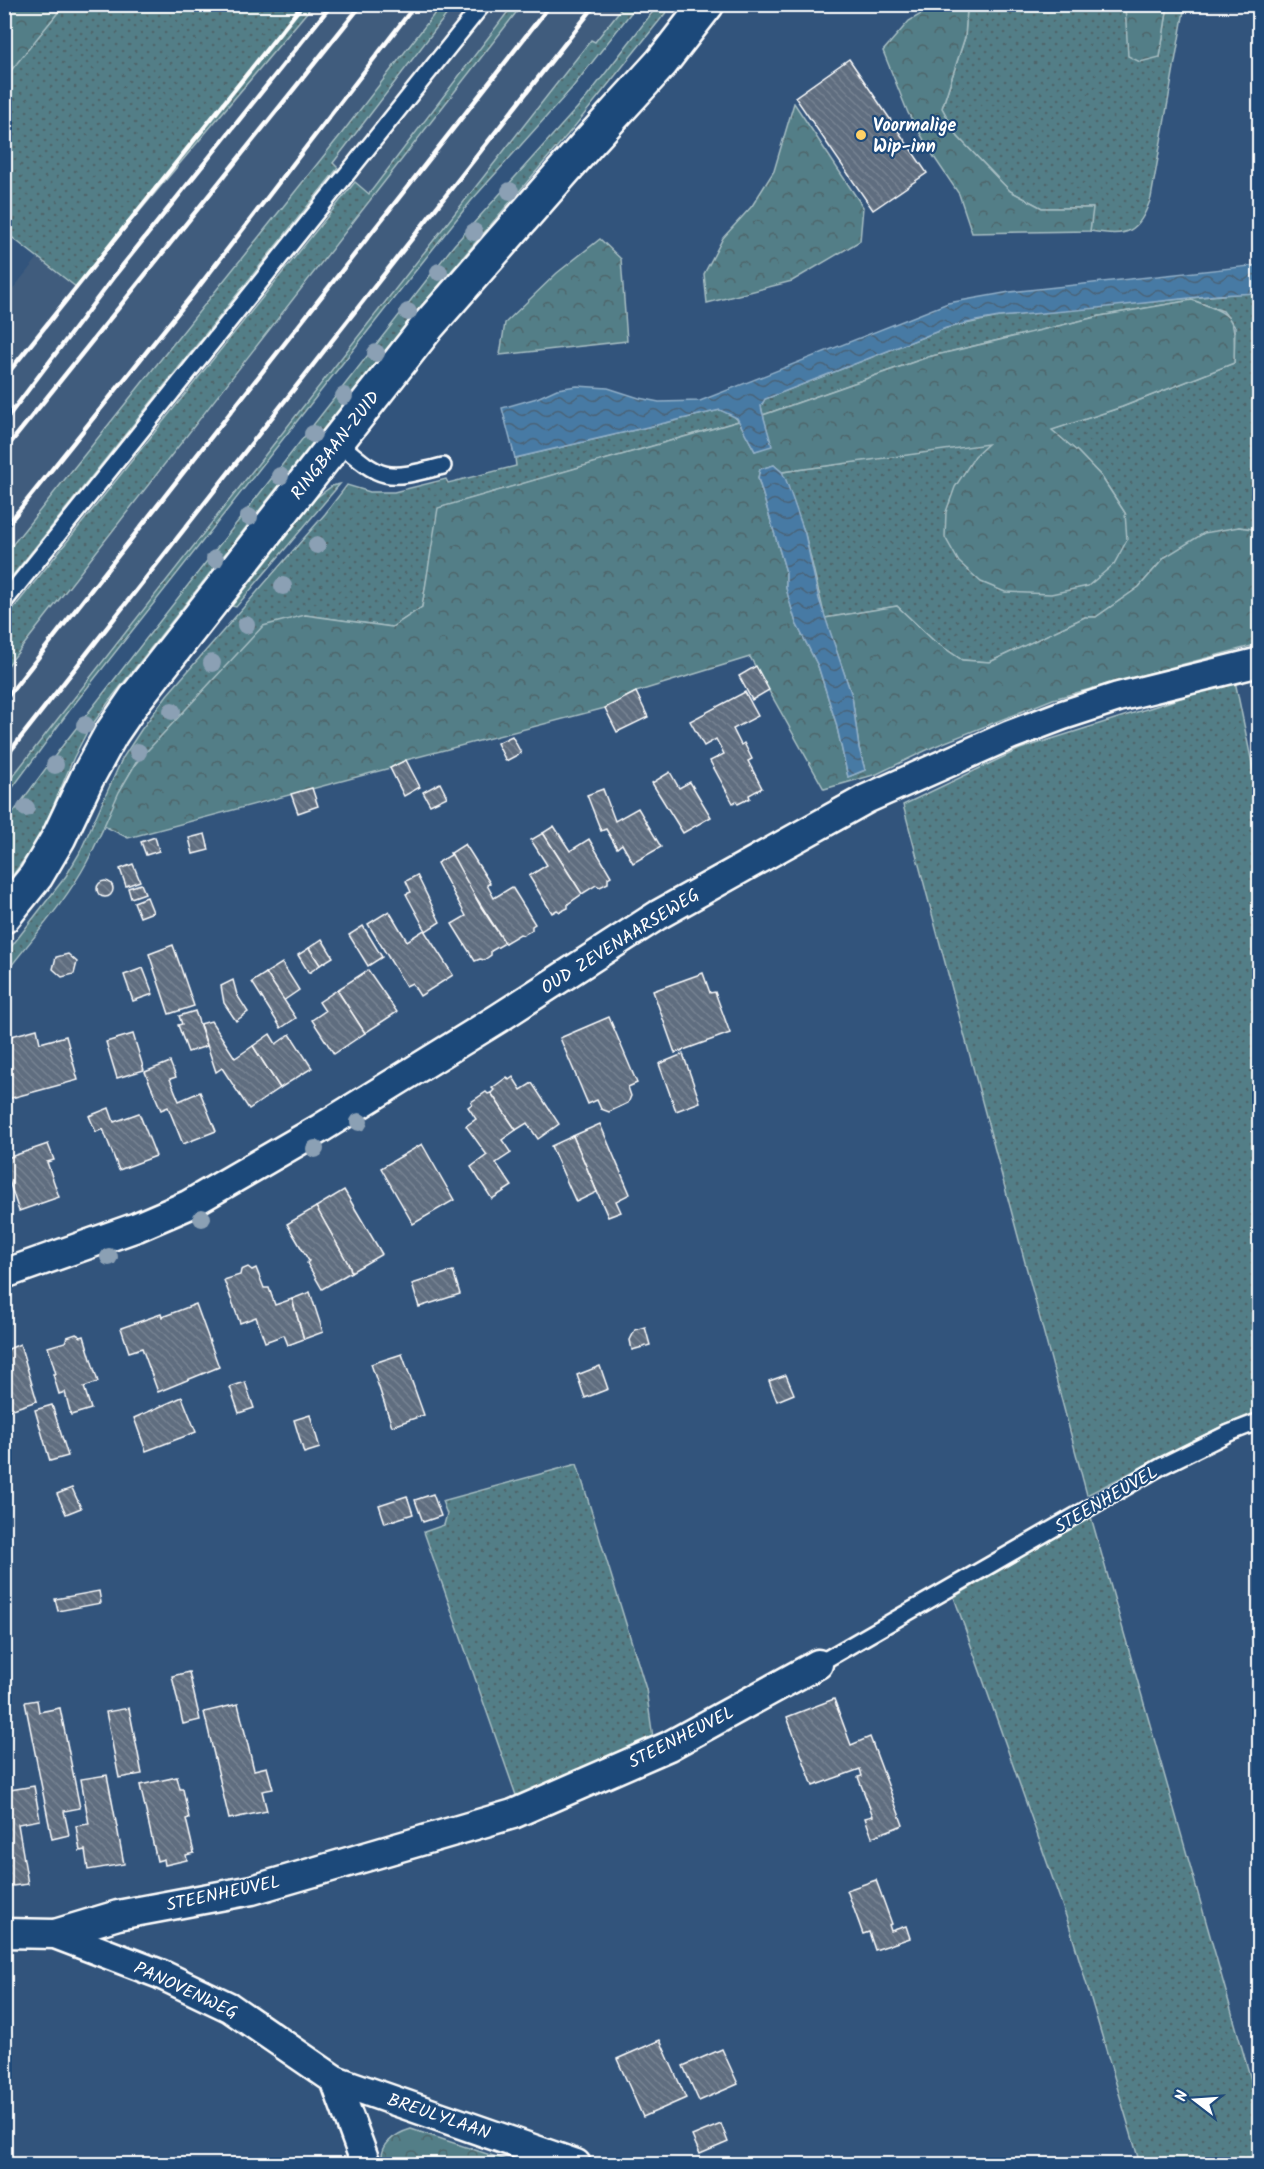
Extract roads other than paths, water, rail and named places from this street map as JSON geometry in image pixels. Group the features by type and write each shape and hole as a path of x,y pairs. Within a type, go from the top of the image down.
{"street":[{"name":"RINGBAAN-ZUID","path":"4,916 36,876 59,837 111,734 135,699 427,327 662,62 707,4"},
{"name":"OUD ZEVENAARSEWEG","path":"4,1274 137,1227 188,1205 321,1128 489,1024 658,915 867,799 1010,735 1063,715 1118,696 1260,662"},
{"name":"STEENHEUVEL","path":"55,1934 118,1915 252,1890 513,1814 669,1746 818,1664"},
{"name":"PANOVENWEG","path":"4,1934 55,1934 160,1974 229,2007 335,2080"},
{"path":"335,2080 366,2164"},
{"name":"BREULYLAAN","path":"335,2080 576,2164"}],"lane":[{"path":"4,602 483,4"},
{"path":"338,442 375,472 392,476 406,476 443,466"},
{"name":"STEENHEUVEL","path":"818,1664 1162,1466 1228,1433 1260,1421"}],"water":[{"path":"1259,265 1259,293 1217,295 999,317 946,328 765,399 761,406 772,446 755,451 737,418 720,410 515,458 502,408 537,398 557,389 577,386 608,388 659,402 700,401 948,303 1010,292"},
{"path":"774,465 782,472 786,480 805,534 819,599 852,696 859,748 865,770 848,777 836,723 818,666 796,623 786,588 786,572 758,478 760,469"}],"railway":[{"path":"4,378 303,4"},
{"path":"4,422 115,275 332,4"},
{"path":"4,451 362,4"},
{"path":"4,529 197,289 416,4"},
{"path":"4,701 551,4"},
{"path":"4,759 596,4"}],"place":[{"name":"Voormalige Wip-inn","path":"861,135"}]}
